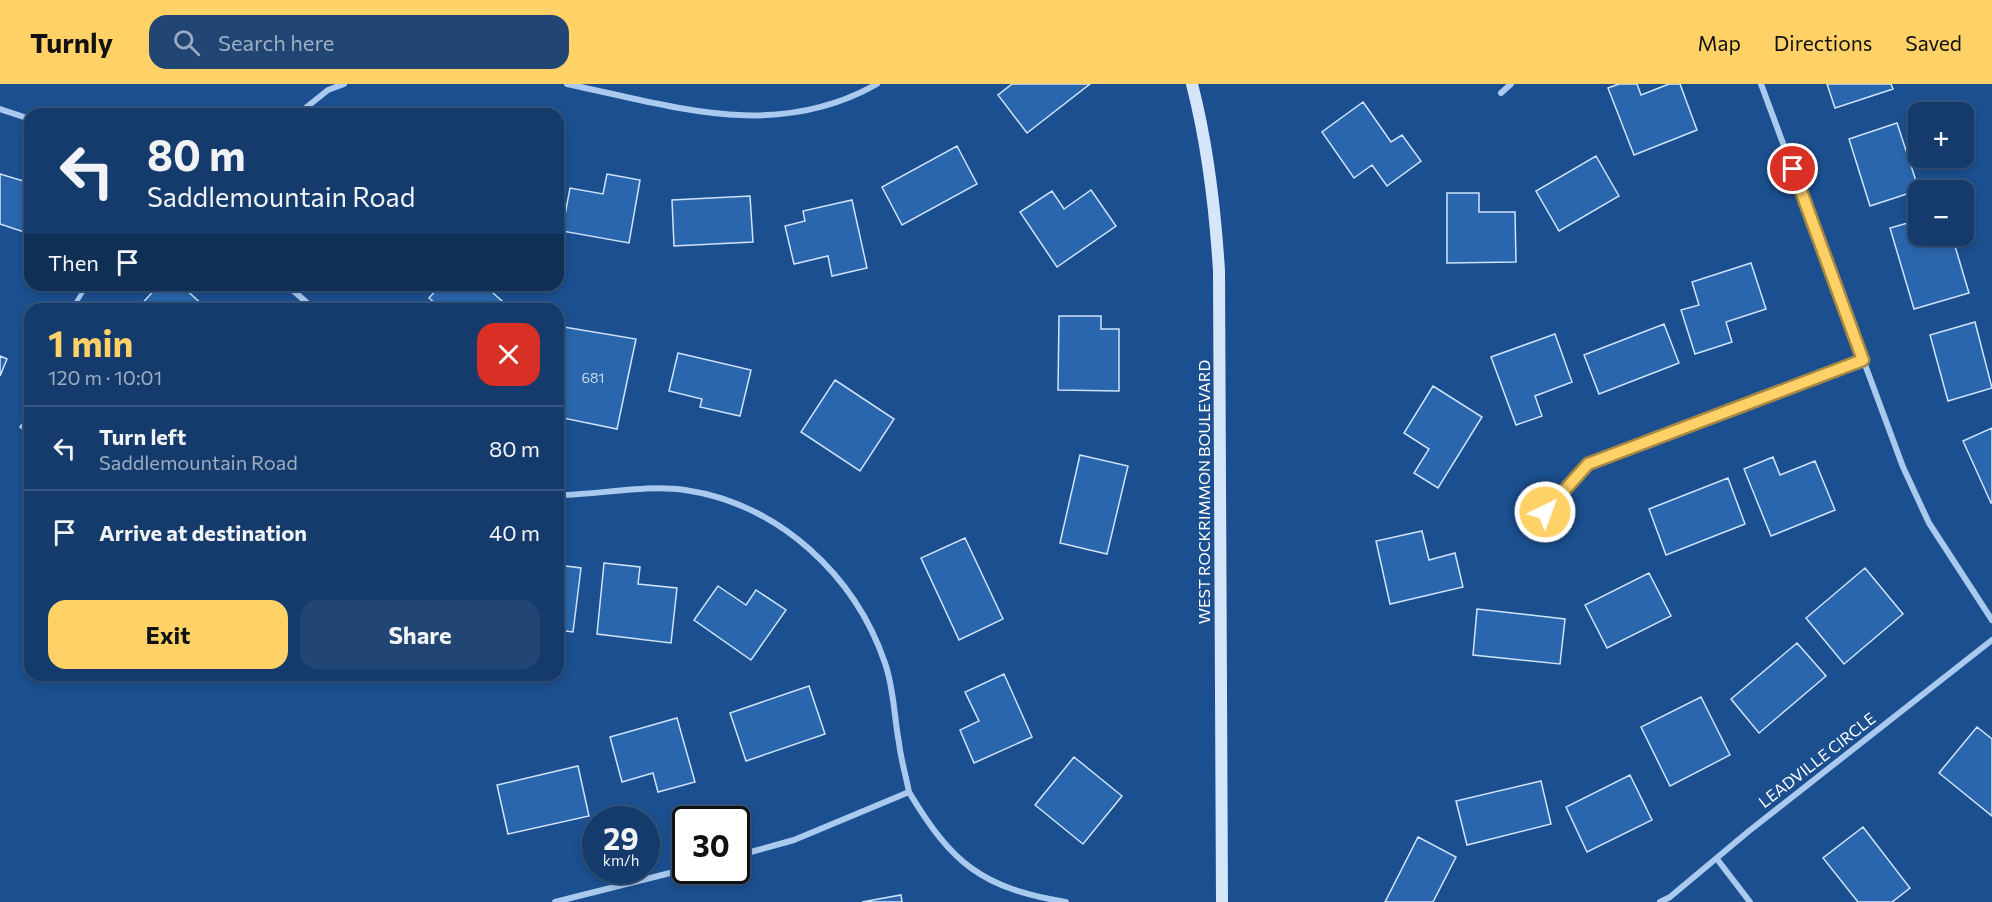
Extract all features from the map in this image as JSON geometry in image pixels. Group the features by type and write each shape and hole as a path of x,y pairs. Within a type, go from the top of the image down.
{"main road":[{"name":"WEST ROCKRIMMON BOULEVARD","path":"1192,84 1208,150 1215,196 1219,271 1222,902"}],"street":[{"path":"306,108 328,90 344,84"},
{"path":"567,84 714,115 748,117 786,115 825,108 877,84"},
{"path":"1501,93 1511,84"},
{"path":"1761,84 1903,467 1929,523 1992,620"},
{"path":"0,110 24,117"},
{"path":"294,291 307,303"},
{"path":"1545,512 1588,464 1863,360"},
{"path":"564,495 684,490 728,501 766,519 814,551 843,582 867,621 885,663 909,792 927,823 951,854 981,877 1018,892 1066,902"},
{"name":"LEADVILLE CIRCLE","path":"1660,902 1670,897 1992,640"},
{"path":"750,852 794,840 909,792"},
{"path":"1717,859 1750,902"},
{"path":"555,902 672,873"}],"building":[{"path":"1012,84 1090,84 1027,133 998,95"},
{"path":"1619,84 1637,84 1641,95 1669,84 1680,84 1697,130 1634,155 1608,88"},
{"path":"1827,84 1891,84 1893,89 1835,108"},
{"path":"1363,102 1391,142 1402,135 1421,161 1387,186 1372,165 1354,178 1322,132"},
{"path":"1897,123 1908,156 1908,168 1912,168 1916,180 1908,180 1908,194 1870,206 1849,139"},
{"path":"957,146 977,184 902,225 882,187"},
{"path":"1596,156 1619,196 1559,231 1536,191"},
{"path":"0,174 24,181 24,232 0,224"},
{"path":"607,174 640,180 629,243 564,231 570,188 603,194"},
{"path":"1091,190 1116,226 1057,267 1020,212 1052,191 1064,209"},
{"path":"1447,193 1479,193 1479,212 1515,212 1516,262 1447,263"},
{"path":"750,196 753,242 674,246 672,200"},
{"path":"852,200 867,268 832,276 828,256 794,264 785,226 805,221 803,211"},
{"path":"1908,223 1908,246 1955,246 1969,293 1914,309 1890,228"},
{"path":"1751,263 1766,309 1726,322 1732,342 1695,354 1681,310 1699,305 1692,282"},
{"path":"154,291 188,291 200,303 142,303"},
{"path":"435,291 491,291 504,303 435,303 429,298"},
{"path":"1059,316 1101,316 1101,329 1119,329 1119,391 1058,390"},
{"path":"1975,322 1992,388 1948,401 1930,335"},
{"path":"1664,324 1679,363 1599,394 1584,355"},
{"path":"564,327 636,339 617,429 564,418"},
{"path":"1555,334 1572,382 1535,396 1542,416 1516,425 1491,357"},
{"path":"678,353 751,370 740,416 700,407 702,399 669,391"},
{"path":"0,356 7,359 0,376"},
{"path":"835,380 894,419 860,471 801,432"},
{"path":"1433,386 1482,417 1438,488 1414,473 1429,449 1404,433"},
{"path":"1992,428 1992,503 1991,503 1963,441"},
{"path":"1080,455 1128,466 1107,554 1060,543"},
{"path":"1773,457 1780,475 1815,461 1835,510 1771,536 1744,469"},
{"path":"1728,478 1745,524 1666,555 1649,509"},
{"path":"1422,531 1429,560 1455,553 1463,587 1390,604 1376,541"},
{"path":"965,538 1003,619 959,640 921,558"},
{"path":"604,563 640,567 638,584 677,588 671,643 597,634"},
{"path":"564,566 581,568 573,632 564,631"},
{"path":"1865,568 1903,614 1844,664 1806,618"},
{"path":"1649,573 1671,616 1607,648 1585,605"},
{"path":"718,586 746,605 756,590 786,610 751,660 694,620"},
{"path":"1477,609 1565,619 1560,664 1473,655"},
{"path":"1797,643 1826,676 1759,733 1731,699"},
{"path":"1004,674 1032,737 974,763 960,730 979,721 965,692"},
{"path":"809,686 825,734 746,761 730,713"},
{"path":"1701,697 1730,755 1670,786 1641,727"},
{"path":"677,718 695,782 658,792 653,773 622,782 610,737"},
{"path":"1977,727 1992,739 1992,816 1939,773"},
{"path":"1074,757 1122,796 1083,844 1035,805"},
{"path":"578,766 587,806 582,806 582,818 508,834 497,785"},
{"path":"1630,775 1652,820 1587,852 1566,807"},
{"path":"1541,781 1551,824 1467,845 1456,801"},
{"path":"1863,827 1910,888 1892,902 1858,902 1823,858"},
{"path":"1418,837 1456,857 1433,902 1385,902"},
{"path":"901,895 902,902 862,902"}],"route":[{"path":"1545,512 1588,464 1863,360 1793,169"}]}
